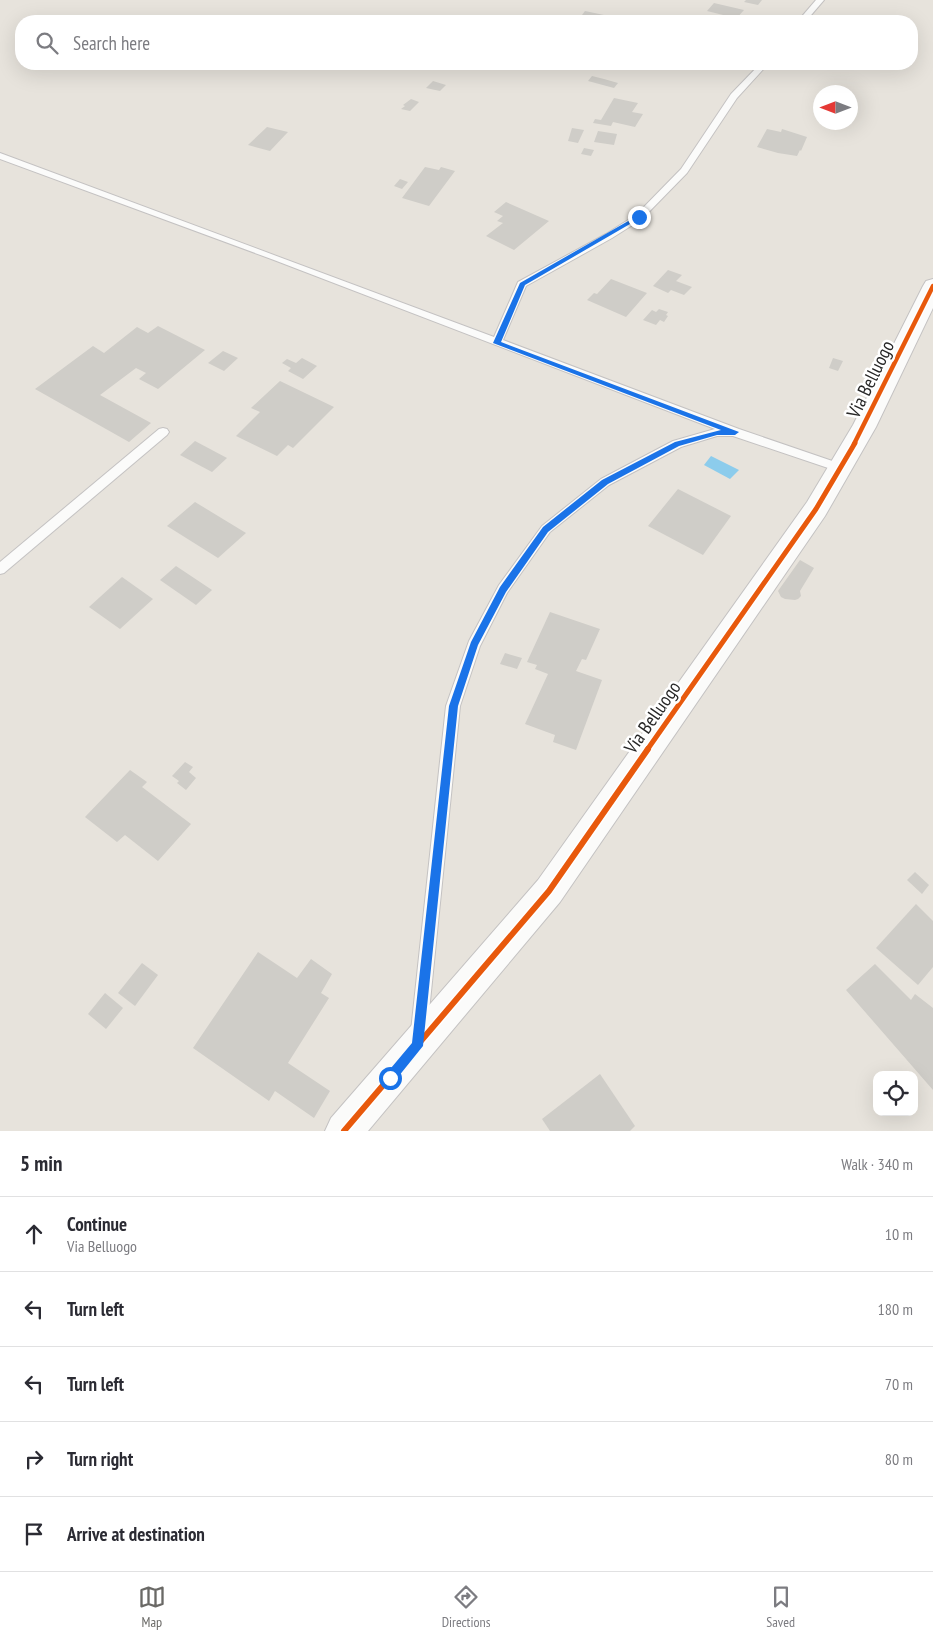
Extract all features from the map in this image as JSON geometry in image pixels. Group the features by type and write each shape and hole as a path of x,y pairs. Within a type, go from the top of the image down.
{"street":[{"name":"Via Belluogo","path":"344,1131 549,891 816,509 864,426 933,286"}],"lane":[{"path":"807,15 820,0"},
{"path":"497,343 522,284 639,217 684,171 734,96 758,70"},
{"path":"0,156 268,254 497,343 735,432 840,468"},
{"path":"0,569 163,432"},
{"path":"417,1046 453,706 478,637 503,589 546,529 605,482 677,444 717,432 735,432"}],"water":[{"path":"711,456 739,470 730,479 704,465"}],"building":[{"path":"746,0 762,0 758,5 744,2"},
{"path":"714,3 744,10 740,15 723,15 707,11"},
{"path":"585,11 604,15 582,15"},
{"path":"592,76 618,83 614,88 588,81"},
{"path":"433,81 446,85 440,91 426,88"},
{"path":"614,98 638,103 632,112 643,114 635,127 613,122 611,126 593,123 595,119 601,120"},
{"path":"411,99 419,102 410,111 401,109 405,106 403,105"},
{"path":"267,127 288,132 270,151 248,145"},
{"path":"572,128 584,130 578,143 568,141"},
{"path":"767,129 781,132 782,129 807,137 797,156 778,153 757,147"},
{"path":"598,131 617,134 614,145 594,142"},
{"path":"584,148 594,150 591,156 581,154"},
{"path":"425,167 439,170 441,167 455,171 429,206 402,198"},
{"path":"400,179 408,182 402,189 394,186"},
{"path":"506,202 549,221 514,250 486,236 503,223 497,221 503,216 494,212"},
{"path":"668,270 682,275 676,281 692,287 684,295 671,290 668,293 653,286"},
{"path":"611,279 647,293 626,317 587,300 594,293 597,294"},
{"path":"659,309 668,312 664,322 660,320 656,325 643,320 652,310 656,312"},
{"path":"158,326 205,350 158,389 139,379 146,373 136,368 100,395 151,423 129,442 35,389 93,346 104,353 137,327 148,333"},
{"path":"223,351 238,358 224,371 208,363"},
{"path":"302,358 317,366 303,379 288,371 291,368 282,363 287,359 296,363"},
{"path":"833,358 843,361 838,371 829,368"},
{"path":"280,381 334,407 293,448 288,445 277,456 236,436 260,412 251,408"},
{"path":"195,441 227,458 212,472 180,455"},
{"path":"678,489 731,516 703,555 648,526"},
{"path":"195,502 246,533 218,558 167,526"},
{"path":"800,560 814,568 800,591 801,596 795,600 785,599 781,597 778,591"},
{"path":"176,566 212,590 196,605 160,580"},
{"path":"122,577 153,599 120,629 89,607"},
{"path":"550,612 600,629 586,660 582,659 576,671 602,680 576,750 553,742 555,735 525,724 548,674 535,669 537,665 527,662"},
{"path":"505,653 522,658 517,669 500,664"},
{"path":"185,762 193,767 189,772 196,778 186,790 172,776"},
{"path":"130,770 147,782 142,787 191,824 158,861 125,835 117,842 85,817"},
{"path":"915,872 929,885 922,894 907,880"},
{"path":"916,904 933,921 933,967 918,985 876,948"},
{"path":"258,952 297,978 311,959 332,974 321,993 329,998 288,1063 330,1091 314,1118 275,1091 269,1101 193,1048"},
{"path":"142,963 158,975 135,1006 118,993"},
{"path":"875,964 911,1000 915,994 933,1008 933,1090 918,1071 846,990"},
{"path":"105,993 123,1008 106,1029 88,1014"},
{"path":"600,1074 635,1126 630,1131 550,1131 542,1119"}],"cycle path":[{"path":"344,1131 549,891 816,509 864,427 933,286"}],"route":[{"path":"390,1078 417,1046 453,706 474,645 503,589 546,529 605,482 677,444 717,432 735,432 497,343 522,284 609,236 639,217"}]}
